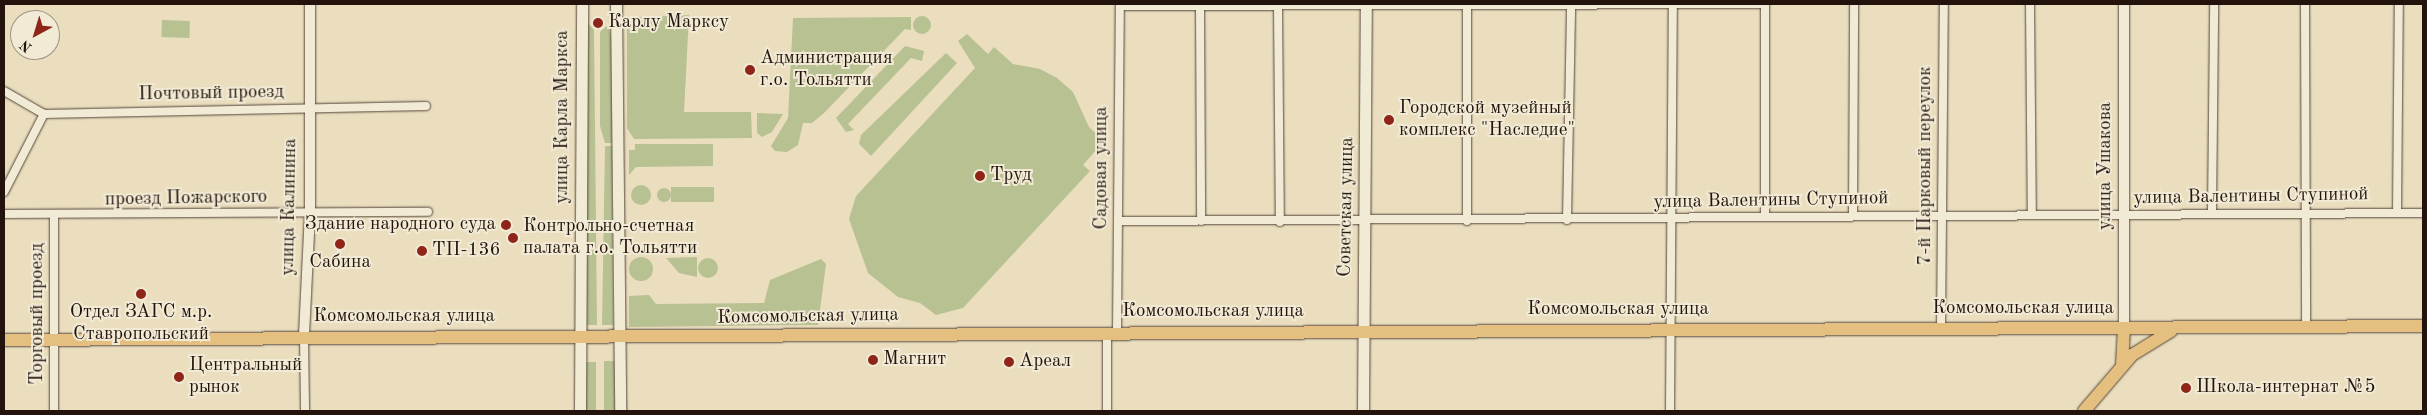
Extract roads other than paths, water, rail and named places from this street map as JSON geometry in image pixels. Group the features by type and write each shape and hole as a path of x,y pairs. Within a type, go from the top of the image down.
{"main road":[{"name":"улица Карла Маркса","path":"580,411 582,4"},
{"path":"616,4 620,411"},
{"name":"Советская улица","path":"1363,411 1366,6"},
{"name":"Комсомольская улица","path":"4,340 304,335 619,338 1363,330 2423,326"},
{"path":"2084,411 2122,366 2156,336 2192,327"},
{"path":"2122,366 2124,328"}],"street":[{"name":"улица Калинина","path":"305,411 304,335 310,213 310,4"},
{"path":"1670,411 1672,4"},
{"path":"1120,5 1466,7 1764,4 1765,217"},
{"path":"1853,216 1854,4"},
{"name":"7-й Парковый переулок","path":"1941,329 1944,4"},
{"path":"2030,4 2032,214"},
{"name":"улица Ушакова","path":"2124,4 2124,328"},
{"path":"2212,212 2214,4"},
{"path":"2304,4 2306,326"},
{"path":"2397,213 2399,4"},
{"name":"Садовая улица","path":"1107,411 1118,221 1120,5"},
{"path":"1200,6 1201,221"},
{"path":"1278,6 1280,222"},
{"path":"1567,220 1572,6"},
{"path":"1466,7 1467,221"},
{"path":"4,91 44,114 4,192"},
{"name":"Почтовый проезд","path":"44,114 426,106"},
{"name":"проезд Пожарского","path":"4,214 54,216 428,212"},
{"name":"улица Валентины Ступиной","path":"1118,221 1364,222 2032,214 2123,215 2212,212 2423,213"},
{"name":"Торговый проезд","path":"54,216 54,411"}],"place":[{"name":"Карлу Марксу","path":"598,23"},
{"name":"Администрация г.о. Тольятти","path":"750,70"},
{"name":"Городской музейный комплекс \"Наследие\"","path":"1389,120"},
{"name":"Труд","path":"980,176"},
{"name":"Здание народного суда","path":"506,225"},
{"name":"Контрольно-счетная палата г.о. Тольятти","path":"513,238"},
{"name":"Сабина","path":"340,244"},
{"name":"ТП-136","path":"422,251"},
{"name":"Отдел ЗАГС м.р. Ставропольский","path":"141,294"},
{"name":"Магнит","path":"873,360"},
{"name":"Ареал","path":"1009,362"},
{"name":"Центральный рынок","path":"179,377"},
{"name":"Школа-интернат №5","path":"2186,388"}]}
